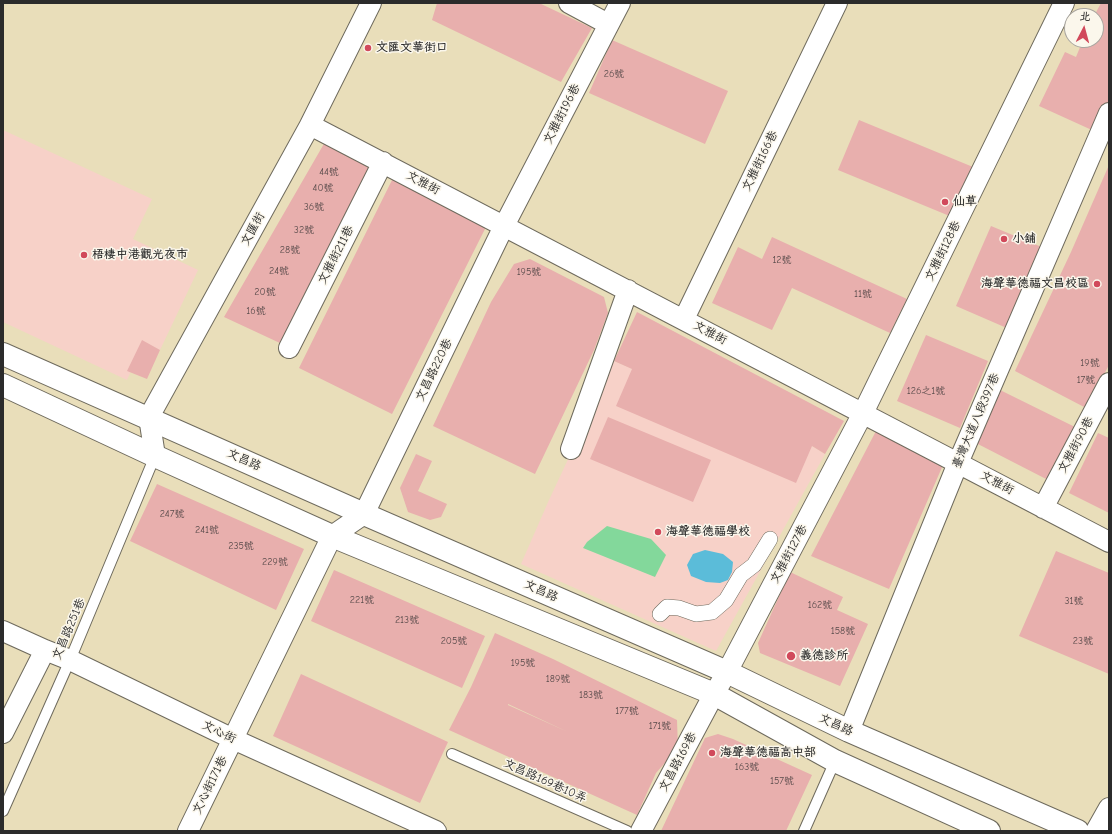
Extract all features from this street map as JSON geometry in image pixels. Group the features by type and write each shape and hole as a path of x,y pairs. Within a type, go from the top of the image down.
{"street":[{"name":"文匯街","path":"149,417 310,124 371,3"},
{"path":"569,3 608,24"},
{"name":"文雅街196巷","path":"504,226 620,3"},
{"name":"文雅街166巷","path":"684,320 837,3"},
{"name":"文雅街128巷","path":"863,413 1064,3"},
{"name":"臺灣大道八段397巷","path":"849,731 958,463 1109,113"},
{"name":"文雅街","path":"310,124 1109,542"},
{"name":"文雅街211巷","path":"289,348 383,162"},
{"name":"文昌路220巷","path":"364,514 504,226"},
{"path":"571,449 628,290"},
{"name":"文昌路","path":"3,354 149,417 364,514 727,672 849,731 1078,831"},
{"name":"文雅街90巷","path":"1043,508 1109,383"},
{"path":"3,385 332,536 714,694 835,761 989,831"},
{"name":"文雅街127巷","path":"714,694 863,413"},
{"path":"149,417 155,456"},
{"path":"332,536 364,514"},
{"name":"文心街171巷","path":"188,831 332,536"},
{"path":"660,614 666,607 679,608 696,614 712,612 726,600 741,575 754,565 764,552 770,539"},
{"name":"文心街","path":"3,632 70,660 411,826 436,831"},
{"path":"3,734 45,650"},
{"name":"文昌路169巷","path":"641,831 714,694"},
{"path":"1096,831 1109,808"}],"lane":[{"name":"文昌路251巷","path":"3,811 70,660 155,456"},
{"name":"文昌路169巷10弄","path":"452,754 627,831"},
{"path":"804,831 835,761"}],"shaded area":[{"name":"梧棲中港觀光夜市","path":"3,130 152,199 133,239 198,270 160,350 144,342 127,380 3,322"},
{"name":"海聲華德福學校","path":"614,361 812,446 825,454 716,651 521,564 549,500"}],"green space":[{"path":"607,526 651,539 666,555 655,577 583,548 587,542"}],"water":[{"path":"705,550 723,554 733,562 732,572 728,580 720,583 706,582 691,576 687,565 693,554"}],"building":[{"path":"437,3 539,3 592,28 561,82 432,20"},
{"path":"1101,3 1109,3 1109,100 1094,131 1039,106 1065,52 1076,57 1080,48 1104,48 1104,8 1098,8"},
{"path":"612,40 728,91 705,144 589,93"},
{"path":"859,120 973,167 952,217 838,170"},
{"path":"325,142 374,167 282,344 224,317"},
{"path":"1109,165 1109,365 1086,408 1015,371 1071,252"},
{"path":"393,178 487,225 392,414 299,368"},
{"path":"991,226 1044,248 1009,329 956,306"},
{"path":"772,237 907,299 890,333 792,288 772,330 712,303 738,247 762,259"},
{"path":"530,259 604,297 608,313 594,350 535,474 433,426 491,302 514,264"},
{"path":"637,312 844,421 825,454 812,446 796,483 616,406 632,369 614,361"},
{"path":"926,335 988,361 960,428 897,401"},
{"path":"142,340 160,350 147,379 127,371"},
{"path":"1000,390 1075,427 1048,480 974,442"},
{"path":"608,417 711,460 693,502 590,459"},
{"path":"876,431 943,465 889,589 811,556"},
{"path":"1098,433 1109,438 1109,513 1069,493"},
{"path":"416,454 432,461 418,491 447,504 441,517 430,520 408,512 400,488"},
{"path":"157,484 304,549 276,610 130,541"},
{"path":"1056,551 1109,573 1109,674 1019,636"},
{"path":"334,570 485,636 462,688 311,621"},
{"path":"790,572 843,597 837,610 868,624 840,686 760,653 758,643"},
{"path":"495,633 553,659 677,720 678,748 656,773 637,815 449,730 471,687","holes":["508,704 568,732 508,705"]},
{"path":"301,674 448,742 420,803 273,736"},
{"path":"718,734 733,739 812,775 786,831 661,831 705,738"}],"place":[{"name":"文匯文華街口","path":"368,48"},
{"name":"仙草","path":"945,202"},
{"name":"小舖","path":"1004,239"},
{"name":"梧棲中港觀光夜市","path":"84,255"},
{"name":"海聲華德福文昌校區","path":"1097,284"},
{"name":"海聲華德福學校","path":"658,532"},
{"name":"義德診所","path":"791,656"},
{"name":"海聲華德福高中部","path":"712,753"}]}
